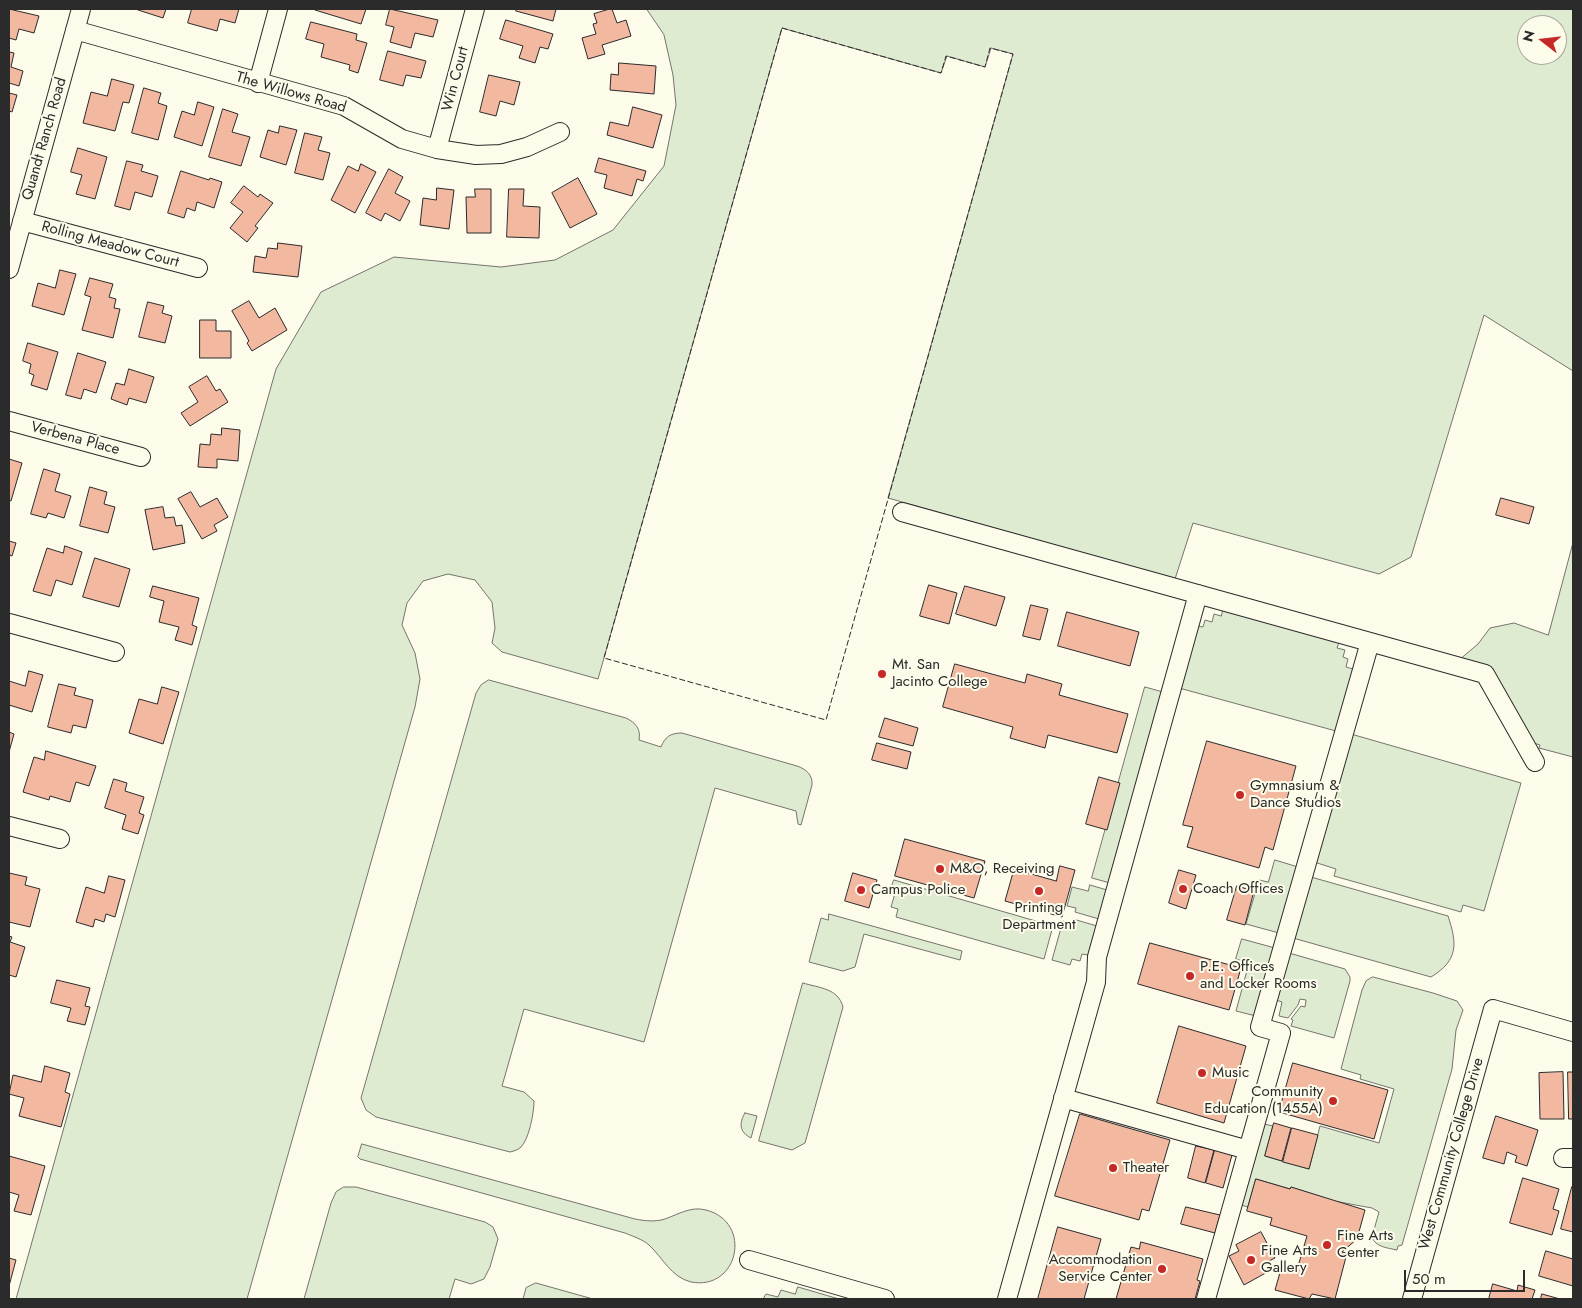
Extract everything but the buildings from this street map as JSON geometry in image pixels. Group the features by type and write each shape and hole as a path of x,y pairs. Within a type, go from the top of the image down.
{"street":[{"name":"Quandt Ranch Road","path":"9,269 82,9"},
{"path":"258,82 278,9"},
{"name":"Win Court","path":"437,150 475,9"},
{"name":"The Willows Road","path":"76,30 344,106 402,139 437,150 476,155 501,154 527,147 560,132"},
{"name":"Rolling Meadow Court","path":"22,221 198,268"},
{"name":"Verbena Place","path":"9,421 141,457"},
{"path":"902,512 1485,674 1535,762"},
{"path":"993,1299 1007,1299 1096,982 1097,957 1198,594"},
{"path":"9,624 116,652"},
{"path":"1206,1299 1280,1033 1260,1027 1370,642"},
{"path":"9,826 60,839"},
{"name":"West Community College Drive","path":"1412,1299 1493,1009 1573,1032"},
{"path":"1063,1098 1248,1150"},
{"path":"749,1260 885,1299"}],"green space":[{"path":"647,9 1573,9 1573,371 1484,315 1411,557 1379,574 1193,523 1175,579 888,498 1013,54 991,48 985,67 947,56 941,73 782,28 598,679 502,652 492,643 495,628 492,602 475,580 448,574 423,581 407,603 402,625 415,653 420,679 415,707 247,1299 16,1299 276,369 321,292 394,257 501,267 555,260 613,230 664,166 676,105 673,75 664,35"},
{"path":"1573,543 1573,757 1539,748 1540,745 1534,743 1492,670 1459,660 1478,644 1490,628 1514,623 1548,635"},
{"path":"1223,610 1339,642 1337,648 1345,650 1343,657 1348,659 1346,667 1353,669 1336,731 1179,688 1196,626 1203,627 1205,620 1212,622 1214,614 1221,616"},
{"path":"489,680 626,718 637,727 639,740 661,747 669,736 682,733 797,766 808,773 812,781 801,825 798,824 796,811 715,788 644,1042 524,1009 502,1086 524,1092 534,1101 534,1106 524,1143 519,1149 510,1152 376,1117 366,1110 361,1098 476,693 481,685"},
{"path":"1145,687 1163,692 1110,883 1092,878"},
{"path":"1351,734 1521,783 1484,911 1463,905 1461,912 1334,876 1336,869 1314,862"},
{"path":"1275,860 1298,867 1279,933 1246,924 1259,880 1268,882"},
{"path":"1311,877 1448,916 1454,943 1451,957 1447,964 1431,977 1293,938"},
{"path":"894,880 1053,926 1044,959 896,917 898,909 891,907 896,890 891,889"},
{"path":"1090,885 1107,890 1099,919 1075,912 1076,908 1067,906 1072,887 1088,891"},
{"path":"829,914 962,951 960,960 864,934 855,967 843,971 809,962 821,918 828,920"},
{"path":"1073,919 1097,926 1088,955 1082,954 1080,961 1072,959 1070,965 1052,960 1063,921 1072,923"},
{"path":"1242,939 1275,948 1256,1016 1236,1011 1249,963 1236,959"},
{"path":"1289,953 1345,969 1350,977 1334,1038 1291,1026 1293,1020 1291,1019 1301,1006 1305,1007 1306,1000 1300,999 1298,1005 1288,1018 1279,1016 1282,1002 1276,1000"},
{"path":"1373,977 1457,1001 1463,1010 1456,1030 1452,1069 1402,1245 1398,1246 1397,1250 1376,1243 1372,1237 1379,1212 1372,1208 1334,1201 1291,1187 1290,1189 1256,1179 1248,1207 1241,1205 1264,1124 1273,1126 1265,1156 1309,1169 1320,1126 1379,1143 1394,1089 1360,1079 1361,1075 1341,1069 1362,990 1366,981"},
{"path":"803,983 832,992 841,1001 843,1007 805,1143 792,1150 759,1141"},
{"path":"745,1113 757,1116 751,1138 744,1133 741,1127"},
{"path":"362,1144 635,1219 658,1221 690,1210 706,1210 721,1217 730,1228 735,1240 734,1254 729,1266 720,1276 707,1282 684,1280 673,1272 649,1245 625,1233 360,1159 358,1157"},
{"path":"344,1187 356,1187 485,1222 493,1227 498,1239 490,1267 484,1279 471,1284 455,1279 449,1299 304,1299 331,1203 336,1192"},
{"path":"536,1283 593,1299 523,1299 526,1288"},
{"path":"798,1287 839,1299 763,1299 766,1294 778,1297 781,1290 795,1294"}],"fence":[{"path":"782,28 941,73 946,56 985,67 990,48 1013,54 826,720 604,658 782,28"}],"place":[{"name":"Mt. San Jacinto College","path":"882,674"},
{"name":"Gymnasium & Dance Studios","path":"1240,795"},
{"name":"M&O, Receiving","path":"940,869"},
{"name":"Coach Offices","path":"1183,889"},
{"name":"Campus Police","path":"861,890"},
{"name":"Printing Department","path":"1039,891"},
{"name":"P.E. Offices and Locker Rooms","path":"1190,976"},
{"name":"Music","path":"1202,1073"},
{"name":"Community Education (1455A)","path":"1333,1101"},
{"name":"Theater","path":"1113,1168"},
{"name":"Fine Arts Center","path":"1327,1245"},
{"name":"Fine Arts Gallery","path":"1251,1260"},
{"name":"Accommodation Service Center","path":"1162,1269"}]}
